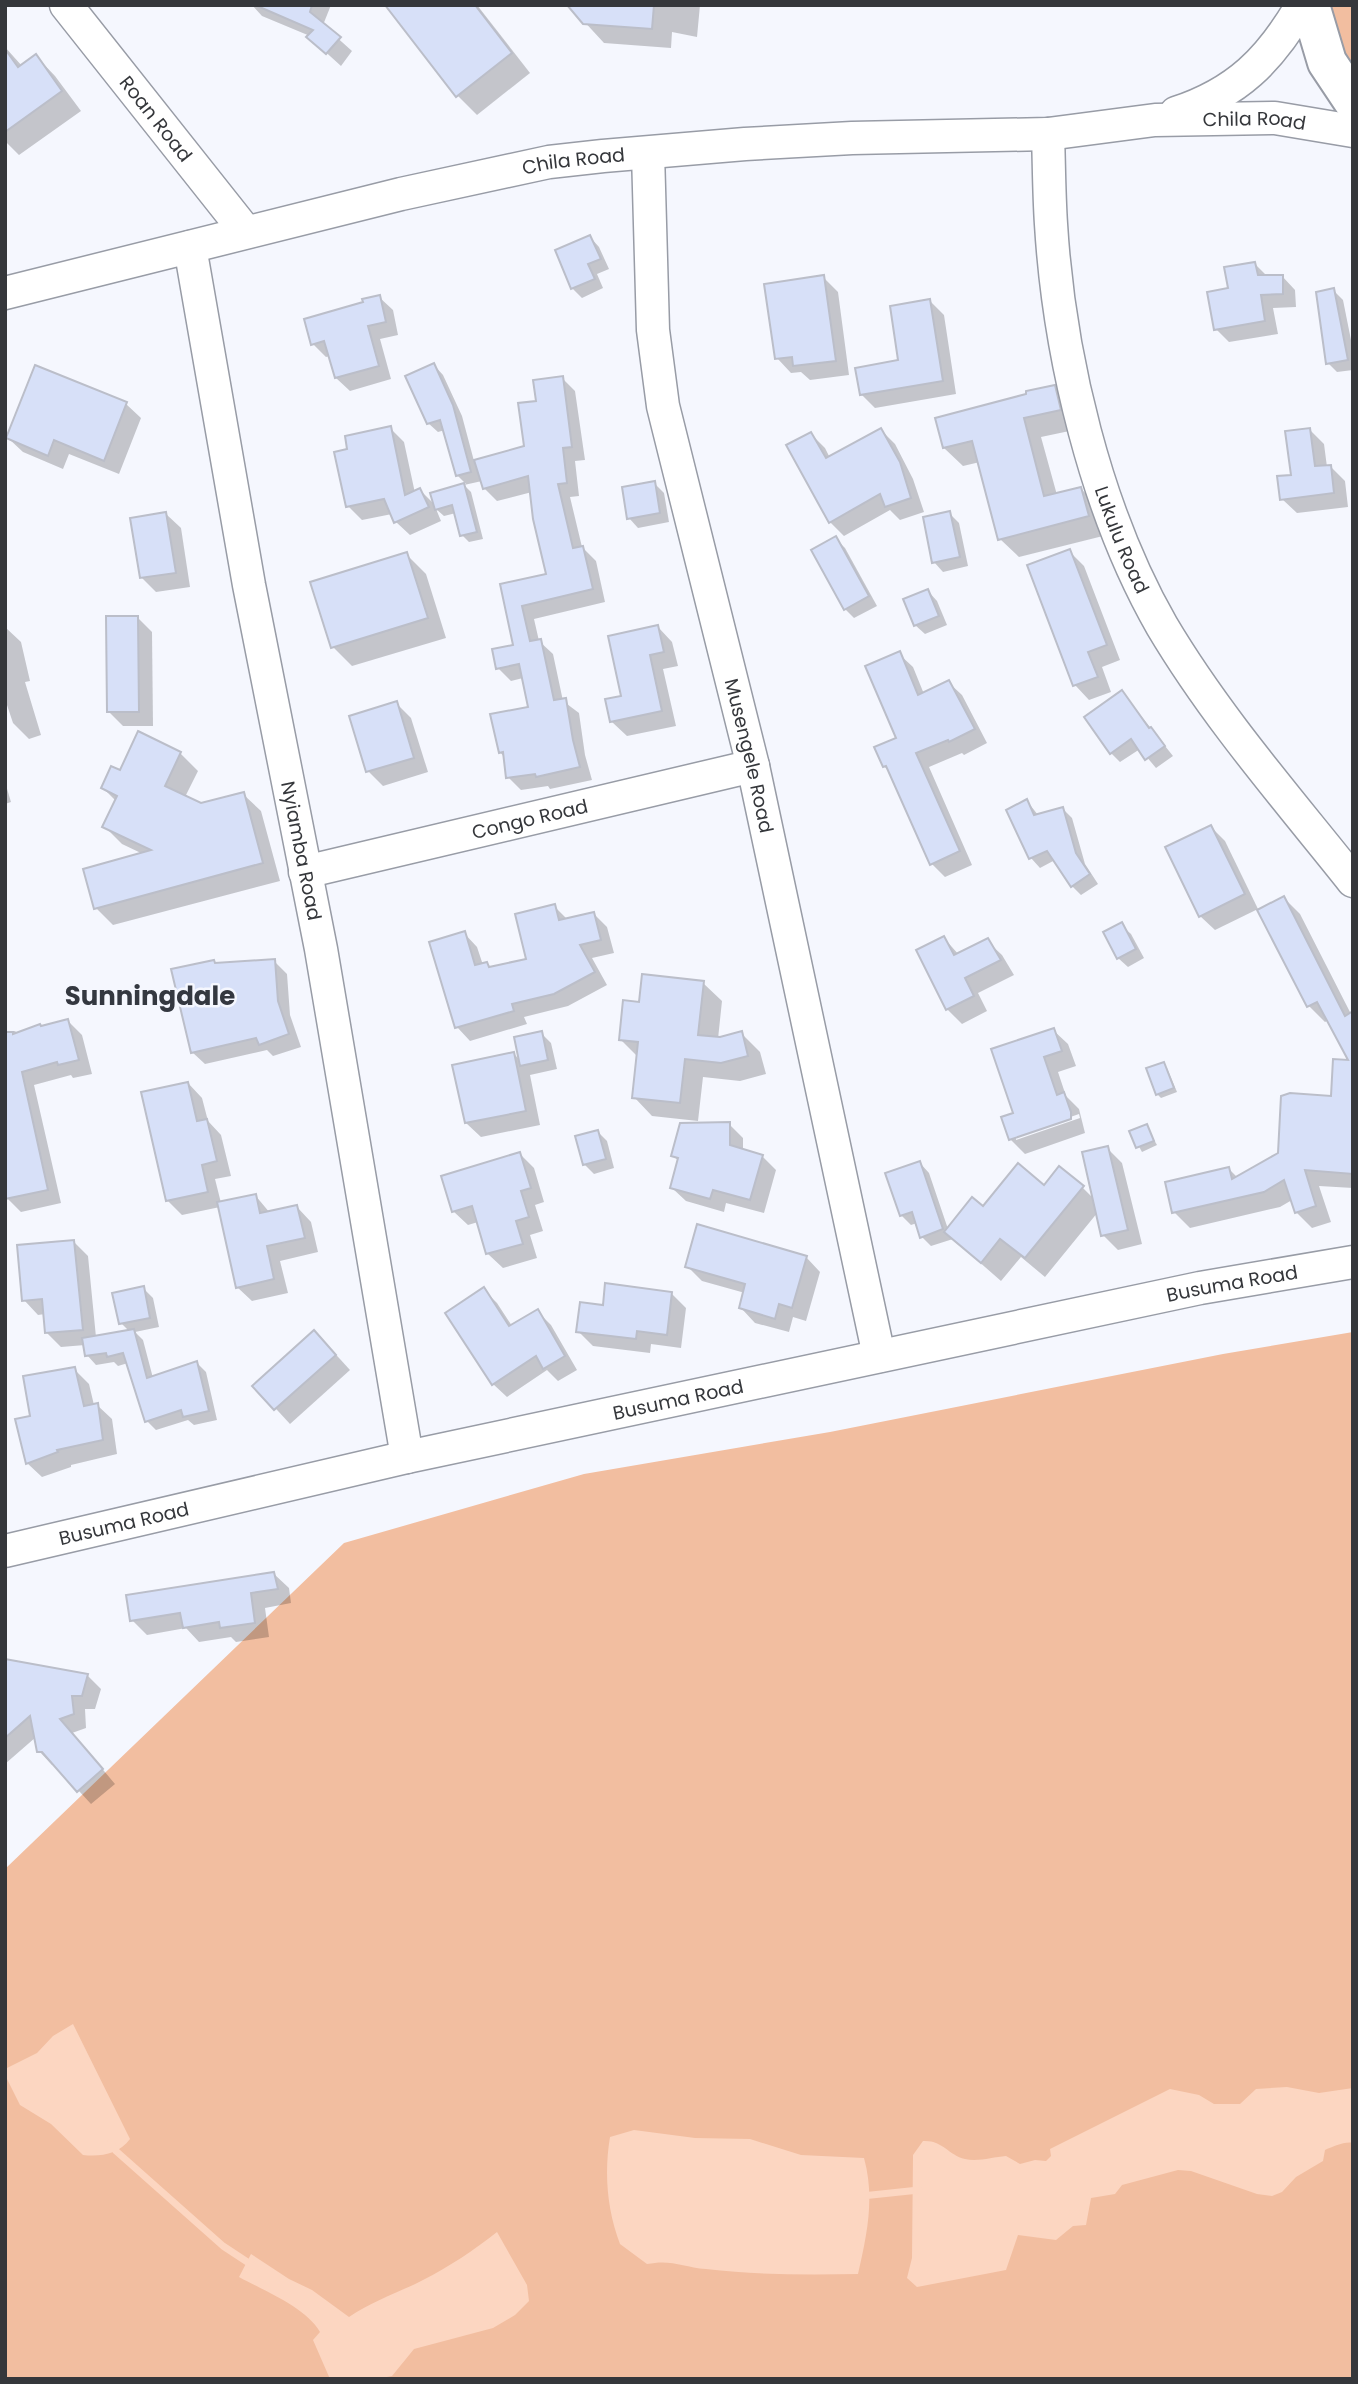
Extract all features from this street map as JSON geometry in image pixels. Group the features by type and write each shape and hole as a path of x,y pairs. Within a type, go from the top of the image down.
{"main road":[{"path":"1310,5 1327,62 1353,101"}],"street":[{"name":"Roan Road","path":"66,5 246,232"},
{"name":"Chila Road","path":"1155,120 1223,93 1249,75 1286,33 1302,5"},
{"name":"Chila Road","path":"5,293 401,194 549,162 745,144 852,138 1048,134 1155,120 1275,118 1353,131"},
{"name":"Lukulu Road","path":"1048,134 1051,226 1060,305 1073,379 1112,519 1161,624 1191,673 1353,881"},
{"name":"Musengele Road","path":"648,153 653,330 663,406 753,766 879,1356"},
{"name":"Nyiamba Road","path":"190,247 249,585 324,962 407,1457"},
{"name":"Congo Road","path":"305,872 753,766"},
{"name":"Busuma Road","path":"5,1551 407,1457 1200,1289 1353,1262"}],"shaded area":[{"path":"1322,5 1353,5 1353,68 1328,27"},
{"path":"1353,1332 1353,2379 5,2379 5,1869 344,1543 584,1474 830,1432 1223,1354"},
{"path":"73,2024 130,2139 121,2148 109,2153 83,2155 51,2124 20,2105 5,2075 5,2069 37,2053 53,2036"},
{"path":"1287,2087 1319,2093 1353,2088 1353,2143 1325,2150 1323,2161 1296,2177 1282,2192 1272,2196 1257,2194 1191,2171 1178,2170 1122,2185 1115,2194 1091,2198 1086,2225 1073,2226 1056,2240 1018,2235 1006,2270 917,2287 907,2278 912,2258 913,2155 923,2141 941,2145 970,2160 1006,2156 1020,2164 1035,2160 1046,2161 1051,2156 1050,2149 1170,2089 1199,2095 1214,2104 1240,2104 1256,2089"},
{"path":"634,2130 695,2138 750,2139 801,2155 864,2158 869,2202 867,2230 858,2274 763,2273 706,2269 670,2263 647,2264 620,2244 608,2191 610,2137"},
{"path":"497,2232 527,2285 529,2301 515,2315 493,2328 414,2349 392,2376 376,2379 330,2379 313,2340 320,2332 314,2323 284,2300 239,2277 251,2254 289,2279 312,2290 349,2317 442,2270"}],"building":[{"path":"255,5 312,5 310,12 341,37 326,54 306,37 313,30"},
{"path":"385,5 475,5 512,53 456,97"},
{"path":"567,5 654,5 652,29 583,24"},
{"path":"5,49 18,67 36,54 62,91 5,132"},
{"path":"590,235 601,259 588,264 595,279 571,289 555,250"},
{"path":"1255,262 1258,275 1283,275 1283,294 1261,295 1265,321 1214,330 1207,292 1228,288 1224,267"},
{"path":"824,275 836,361 793,366 792,357 775,359 764,284"},
{"path":"1334,288 1348,360 1326,364 1316,292"},
{"path":"380,295 386,322 368,326 379,366 335,378 324,341 311,345 304,319"},
{"path":"930,299 943,381 860,395 855,368 898,360 890,306"},
{"path":"434,363 453,405 471,472 456,476 440,420 427,424 405,376"},
{"path":"35,365 127,402 104,461 54,440 48,456 6,438"},
{"path":"563,376 572,447 563,448 567,483 558,484 573,548 583,546 593,589 522,606 530,641 541,639 554,700 566,698 580,767 536,777 535,774 506,778 503,752 499,753 490,714 528,707 519,664 496,669 492,649 513,645 500,584 546,574 533,519 528,476 483,489 474,460 524,446 518,403 536,401 533,380"},
{"path":"1055,385 1061,410 1024,418 1044,496 1081,487 1089,516 998,540 972,441 943,448 935,418"},
{"path":"391,426 405,495 420,488 429,507 394,523 384,499 346,507 334,452 347,449 345,436"},
{"path":"881,428 900,462 911,498 885,507 880,494 829,523 786,445 811,432 826,458"},
{"path":"1310,428 1315,466 1331,465 1334,493 1280,500 1277,476 1291,475 1285,431"},
{"path":"655,481 660,513 627,519 622,487"},
{"path":"464,483 477,532 460,536 452,505 435,510 430,493"},
{"path":"950,511 960,557 932,563 923,517"},
{"path":"166,512 176,573 140,578 130,518"},
{"path":"836,536 869,596 844,610 811,550"},
{"path":"1070,549 1107,645 1088,652 1098,677 1073,686 1027,565"},
{"path":"407,552 428,618 331,648 310,582"},
{"path":"928,589 939,616 914,626 903,599"},
{"path":"106,616 138,616 139,712 107,712"},
{"path":"658,625 664,652 650,655 662,711 610,722 605,699 621,696 608,636"},
{"path":"900,651 918,695 949,680 975,729 949,742 948,740 916,753 960,851 930,865 886,766 883,767 874,747 896,738 865,666"},
{"path":"1122,690 1165,746 1145,760 1131,739 1110,754 1084,717"},
{"path":"397,701 414,758 366,772 349,716"},
{"path":"138,731 181,752 165,786 201,803 244,792 263,863 94,909 83,869 151,850 102,827 117,796 101,788 111,766 120,770"},
{"path":"1027,799 1034,815 1063,807 1076,853 1090,874 1071,887 1047,851 1029,859 1006,810"},
{"path":"1211,825 1245,894 1199,917 1165,847"},
{"path":"1284,896 1345,1016 1353,1011 1353,1174 1305,1170 1316,1206 1295,1213 1284,1180 1264,1192 1172,1213 1165,1182 1229,1167 1232,1179 1278,1153 1281,1096 1290,1093 1331,1096 1333,1059 1348,1060 1317,1002 1307,1007 1257,910"},
{"path":"555,904 559,920 594,912 601,940 580,945 595,972 554,994 512,1004 514,1011 455,1028 429,942 465,931 475,965 487,962 489,967 526,959 515,914"},
{"path":"1122,922 1136,949 1117,959 1103,932"},
{"path":"944,936 954,955 988,938 1001,960 965,978 974,996 946,1010 916,950"},
{"path":"275,959 278,1001 289,1034 259,1045 256,1038 191,1053 171,969 214,960 215,963"},
{"path":"642,974 704,981 698,1035 720,1037 742,1031 748,1056 721,1063 685,1059 680,1103 632,1098 638,1042 619,1040 623,1000 639,1002"},
{"path":"68,1019 79,1060 58,1065 57,1062 22,1072 48,1190 5,1199 5,1032 13,1034 40,1024 41,1026"},
{"path":"1054,1028 1062,1051 1044,1057 1057,1095 1064,1092 1071,1119 1009,1140 1001,1117 1013,1113 991,1049"},
{"path":"542,1031 548,1060 520,1066 514,1037"},
{"path":"514,1052 526,1111 465,1123 452,1065"},
{"path":"1164,1062 1174,1088 1156,1095 1146,1068"},
{"path":"188,1082 197,1121 207,1119 217,1161 202,1165 208,1192 166,1201 141,1092"},
{"path":"730,1122 730,1145 763,1155 750,1200 713,1190 710,1199 670,1188 678,1158 671,1156 680,1123"},
{"path":"1147,1124 1154,1141 1136,1148 1129,1131"},
{"path":"598,1130 606,1159 583,1165 575,1136"},
{"path":"1108,1146 1128,1230 1101,1236 1082,1152"},
{"path":"520,1152 531,1188 521,1191 529,1217 516,1221 523,1244 486,1254 472,1206 452,1212 441,1176"},
{"path":"920,1161 943,1229 920,1238 912,1212 900,1216 885,1173"},
{"path":"1018,1163 1044,1185 1059,1166 1084,1186 1025,1258 1000,1239 981,1263 944,1232 972,1197 983,1206"},
{"path":"256,1194 260,1213 297,1205 305,1238 267,1246 274,1279 236,1288 217,1202"},
{"path":"697,1224 807,1256 792,1308 779,1304 775,1319 739,1308 745,1284 685,1267"},
{"path":"74,1240 83,1330 45,1333 42,1299 22,1301 17,1245"},
{"path":"605,1283 672,1292 667,1335 637,1331 636,1339 576,1332 580,1302 603,1305"},
{"path":"144,1286 150,1318 119,1324 112,1293"},
{"path":"484,1287 509,1326 538,1309 565,1356 543,1369 536,1356 492,1385 445,1313"},
{"path":"134,1329 147,1378 197,1361 209,1411 183,1417 181,1410 145,1422 123,1353 107,1357 106,1353 85,1356 82,1338"},
{"path":"314,1330 336,1355 274,1410 252,1386"},
{"path":"75,1367 84,1406 98,1403 103,1440 57,1450 58,1452 26,1464 15,1419 30,1416 23,1376"},
{"path":"274,1572 278,1589 251,1593 255,1623 220,1628 219,1622 183,1628 180,1613 130,1621 126,1595"},
{"path":"5,1659 88,1674 82,1696 72,1696 74,1714 60,1719 103,1769 77,1792 42,1752 37,1752 30,1716 5,1738"}],"waterway":[{"path":"111,2142 116,2151 223,2246 255,2267"},
{"path":"862,2196 919,2190"}],"district":[{"name":"Sunningdale","path":"150,996"}]}
